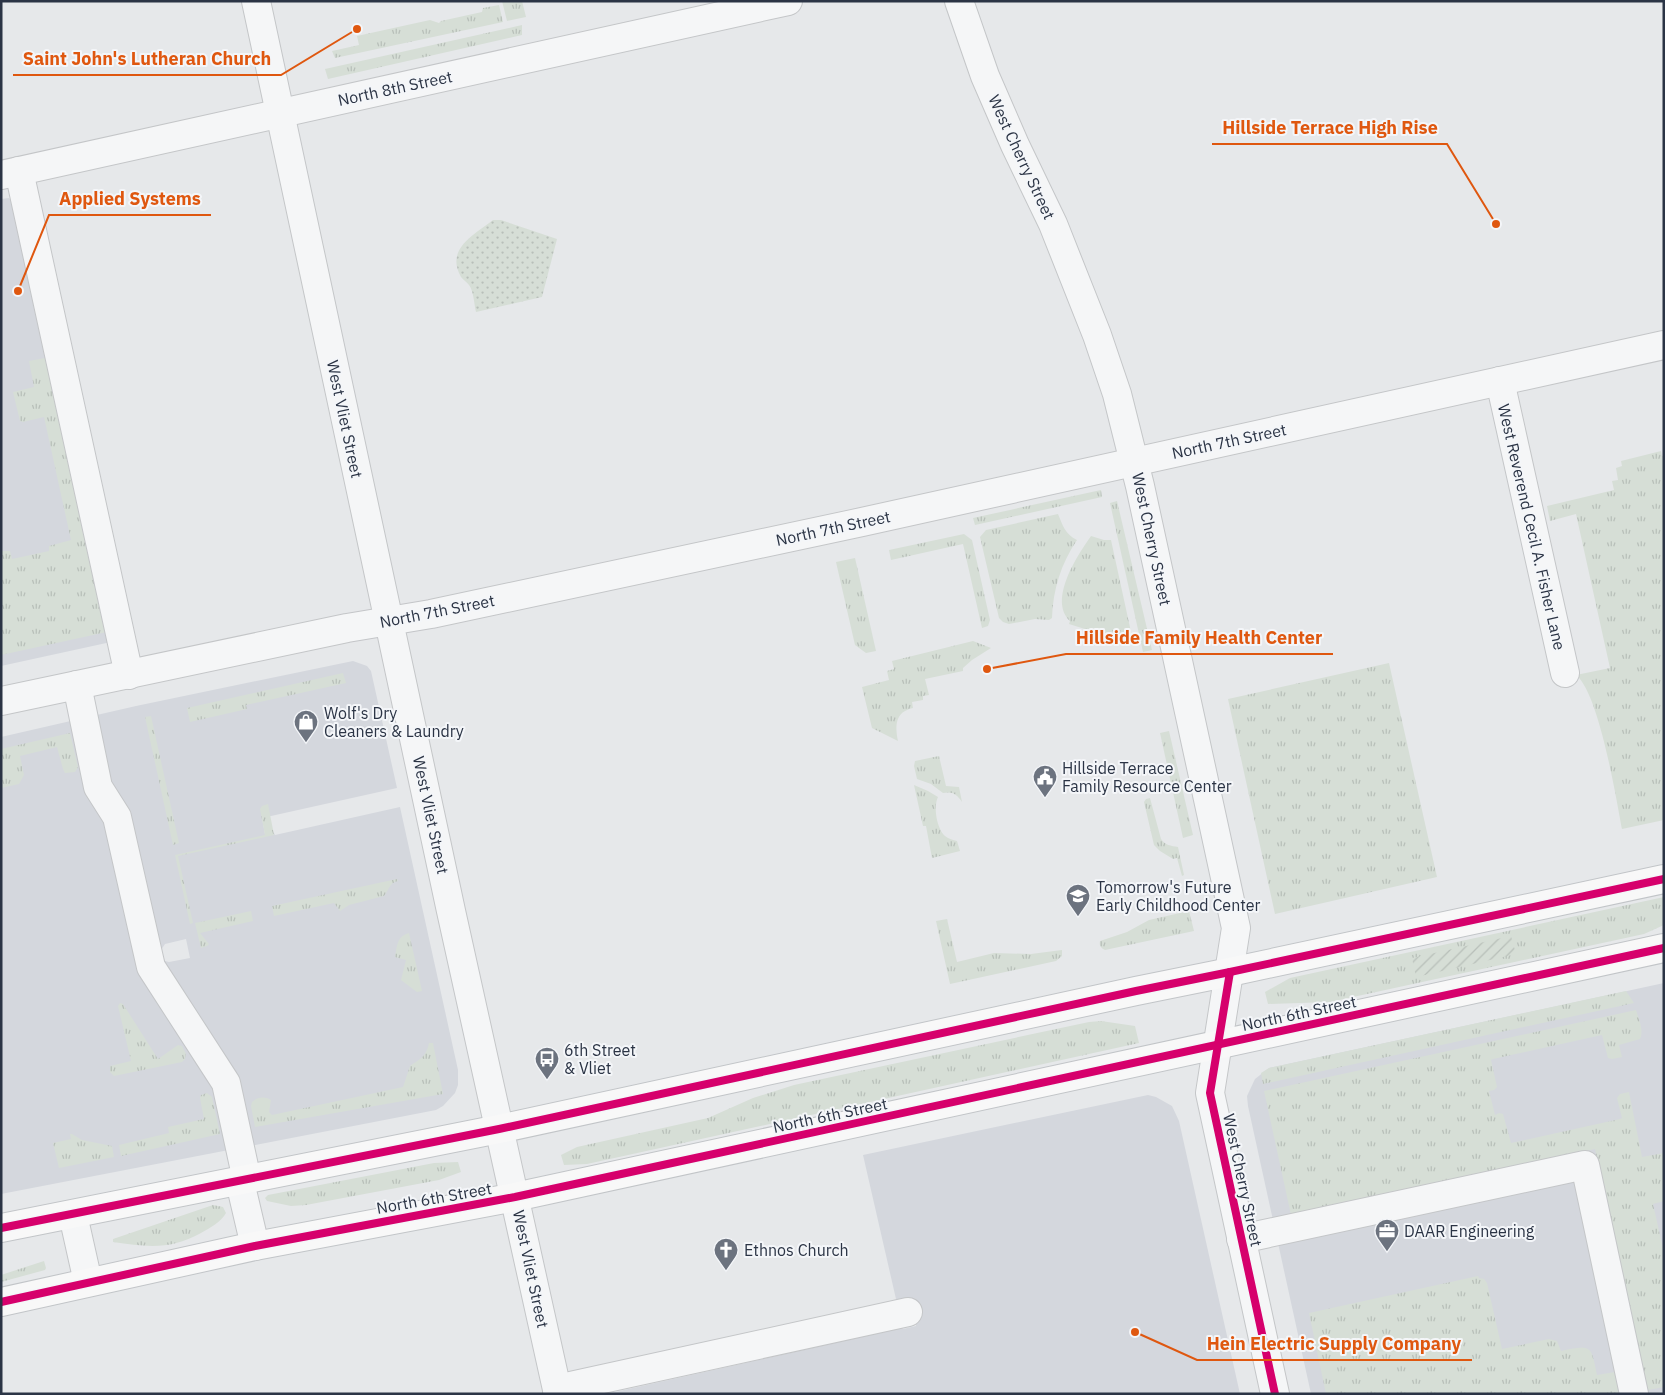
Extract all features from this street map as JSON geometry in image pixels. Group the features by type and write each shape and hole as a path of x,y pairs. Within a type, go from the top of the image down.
{"main road":[{"path":"1,1228 499,1129 1136,990 1230,972 1664,879"},
{"name":"North 6th Street","path":"1,1302 254,1246 515,1197 1664,948"}],"street":[{"name":"West Vliet Street","path":"256,1 499,1129 558,1392"},
{"name":"North 8th Street","path":"10,173 788,1"},
{"name":"West Cherry Street","path":"960,1 985,76 1052,224 1097,335 1117,394 1134,462 1236,928 1210,1093 1275,1394"},
{"path":"10,173 129,674"},
{"name":"North 7th Street","path":"1,701 347,628 431,614 1664,345"},
{"name":"West Reverend Cecil A. Fisher Lane","path":"1500,381 1565,673"},
{"path":"77,685 98,787 117,817 151,967 226,1083 254,1246"},
{"path":"1242,1239 1585,1165 1634,1394"},
{"path":"73,1215 88,1282"},
{"path":"558,1392 908,1312"}],"shaded area":[{"path":"9,198 18,212 111,642 1,666 1,199"},
{"path":"353,661 367,666 371,671 397,788 262,818 265,834 274,833 275,835 400,807 458,1070 458,1085 455,1093 443,1106 436,1110 1,1194 1,737 136,706","holes":["186,939 190,958 165,961 161,950 165,944"]},
{"path":"1664,983 1664,1394 1311,1394 1248,1106 1247,1096 1255,1079 1269,1068"},
{"path":"1148,1095 1156,1097 1172,1106 1179,1121 1240,1394 606,1394 916,1326 910,1300 902,1302 896,1299 863,1155"}],"green space":[{"path":"502,1 522,1 526,17 507,21"},
{"path":"499,5 503,22 335,58 332,51 359,45 357,36 430,20 439,23 482,12 483,8"},
{"path":"522,25 522,35 328,79 325,69"},
{"path":"493,220 501,220 557,239 542,297 476,312 472,291 461,277 457,267 457,258 459,251 470,237"},
{"path":"45,358 48,360 107,632 1,655 1,551 10,551 12,559 49,551 49,546 71,540 44,417 20,421 13,392 34,387 29,361"},
{"path":"1661,451 1662,456 1664,456 1664,820 1622,829 1611,771 1599,723 1592,702 1576,675 1610,668 1576,514 1550,521 1547,506 1614,490 1612,481 1618,480 1616,468 1622,466 1621,461"},
{"path":"1101,490 1102,497 975,525 973,518"},
{"path":"1117,501 1152,650 1143,652 1110,503"},
{"path":"1058,514 1067,532 1077,540 1066,558 1059,577 1054,597 1052,618 1049,620 1035,619 1009,624 1003,622 999,618 980,537 986,530"},
{"path":"964,534 972,540 990,620 988,626 982,628 963,544 891,560 889,550"},
{"path":"1091,536 1111,540 1131,632 1125,644 1119,645 1088,630 1069,624 1070,621 1064,612 1062,602 1063,590 1067,578 1072,566"},
{"path":"855,558 876,651 866,653 855,645 836,562"},
{"path":"973,641 991,648 972,660 963,668 963,671 925,679 929,695 923,696 923,700 912,702 913,708 900,716 897,725 898,741 872,728 862,687 889,680 887,671 894,669 892,661"},
{"path":"1389,663 1437,877 1275,914 1228,699"},
{"path":"343,673 346,683 246,705 247,709 190,722 187,708"},
{"path":"151,716 179,843 173,845 145,717"},
{"path":"1169,731 1193,835 1183,838 1160,733"},
{"path":"70,733 78,767 75,772 65,773 57,747 20,756 24,775 19,784 1,788 1,749"},
{"path":"939,756 946,786 959,787 962,802 954,794 949,792 943,793 931,784 917,779 914,766 915,761"},
{"path":"914,785 938,797 936,812 942,833 950,839 957,841 960,851 932,858 926,826 923,826"},
{"path":"1150,798 1161,839 1166,844 1178,847 1184,875 1182,876 1177,858 1173,859 1154,845 1144,802"},
{"path":"268,804 274,835 178,856 193,923 190,924 175,855 265,835 260,809"},
{"path":"397,879 398,881 391,885 384,896 349,905 340,911 334,903 274,916 272,906"},
{"path":"1664,897 1664,925 1644,934 1330,1002 1268,1004 1265,992 1290,978"},
{"path":"251,911 253,921 200,933 209,944 201,948 195,923"},
{"path":"1189,911 1194,931 1105,950 1100,946 1100,941 1127,932 1149,920"},
{"path":"947,919 957,962 994,953 1031,954 1062,950 1062,956 1056,961 950,984 936,921"},
{"path":"409,933 422,991 417,992 401,980 406,960 395,957 400,939"},
{"path":"1511,936 1516,954 1416,977 1412,958"},
{"path":"1626,991 1634,1003 1263,1084 1261,1073 1269,1068"},
{"path":"120,1003 123,1004 158,1059 178,1045 182,1046 186,1054 185,1059 182,1062 114,1076 110,1072 110,1066 131,1061 118,1006"},
{"path":"1636,1010 1641,1025 1641,1036 1640,1039 1619,1045 1622,1057 1608,1058 1602,1035 1493,1059 1491,1060 1497,1087 1489,1091 1495,1115 1503,1114 1511,1143 1620,1119 1622,1118 1617,1098 1620,1094 1629,1092 1642,1157 1664,1153 1664,1201 1653,1204 1664,1253 1664,1387 1648,1390 1595,1149 1291,1215 1264,1091"},
{"path":"1101,1021 1135,1026 1139,1043 587,1164 564,1165 561,1155 577,1147 708,1118 753,1098 794,1085"},
{"path":"429,1043 433,1043 443,1094 255,1127 251,1106 254,1100 259,1098 271,1100 269,1112 272,1115 403,1087 410,1066 424,1055"},
{"path":"207,1093 212,1097 220,1134 121,1156 119,1145 169,1133 168,1127 204,1119 200,1098 201,1095"},
{"path":"70,1134 82,1140 112,1146 114,1157 59,1168 53,1143 71,1139"},
{"path":"458,1162 461,1172 439,1180 306,1205 291,1206 267,1201 265,1198 268,1195 434,1163"},
{"path":"213,1205 223,1207 226,1213 224,1216 212,1227 190,1238 169,1245 158,1246 113,1242 113,1239"},
{"path":"44,1261 45,1270 1,1282 1,1275"},
{"path":"1478,1276 1487,1283 1502,1349 1549,1339 1557,1341 1561,1351 1584,1348 1591,1353 1597,1375 1615,1372 1620,1394 1326,1394 1309,1313"}],"cycle path":[{"path":"1,1228 499,1129 1664,879"},
{"path":"1,1302 255,1246 515,1197 1664,948"},
{"path":"1230,972 1210,1093 1275,1394"}],"place":[{"name":"Saint John's Lutheran Church","path":"357,29"},
{"name":"Hillside Terrace High Rise","path":"1496,224"},
{"name":"Applied Systems","path":"18,291"},
{"name":"Hillside Family Health Center","path":"987,669"},
{"name":"Wolf's Dry Cleaners & Laundry","path":"306,743"},
{"name":"Hillside Terrace Family Resource Center","path":"1045,798"},
{"name":"Tomorrow's Future Early Childhood Center","path":"1078,917"},
{"name":"6th Street & Vliet","path":"547,1080"},
{"name":"DAAR Engineering","path":"1387,1252"},
{"name":"Ethnos Church","path":"726,1271"},
{"name":"Hein Electric Supply Company","path":"1135,1332"}]}
